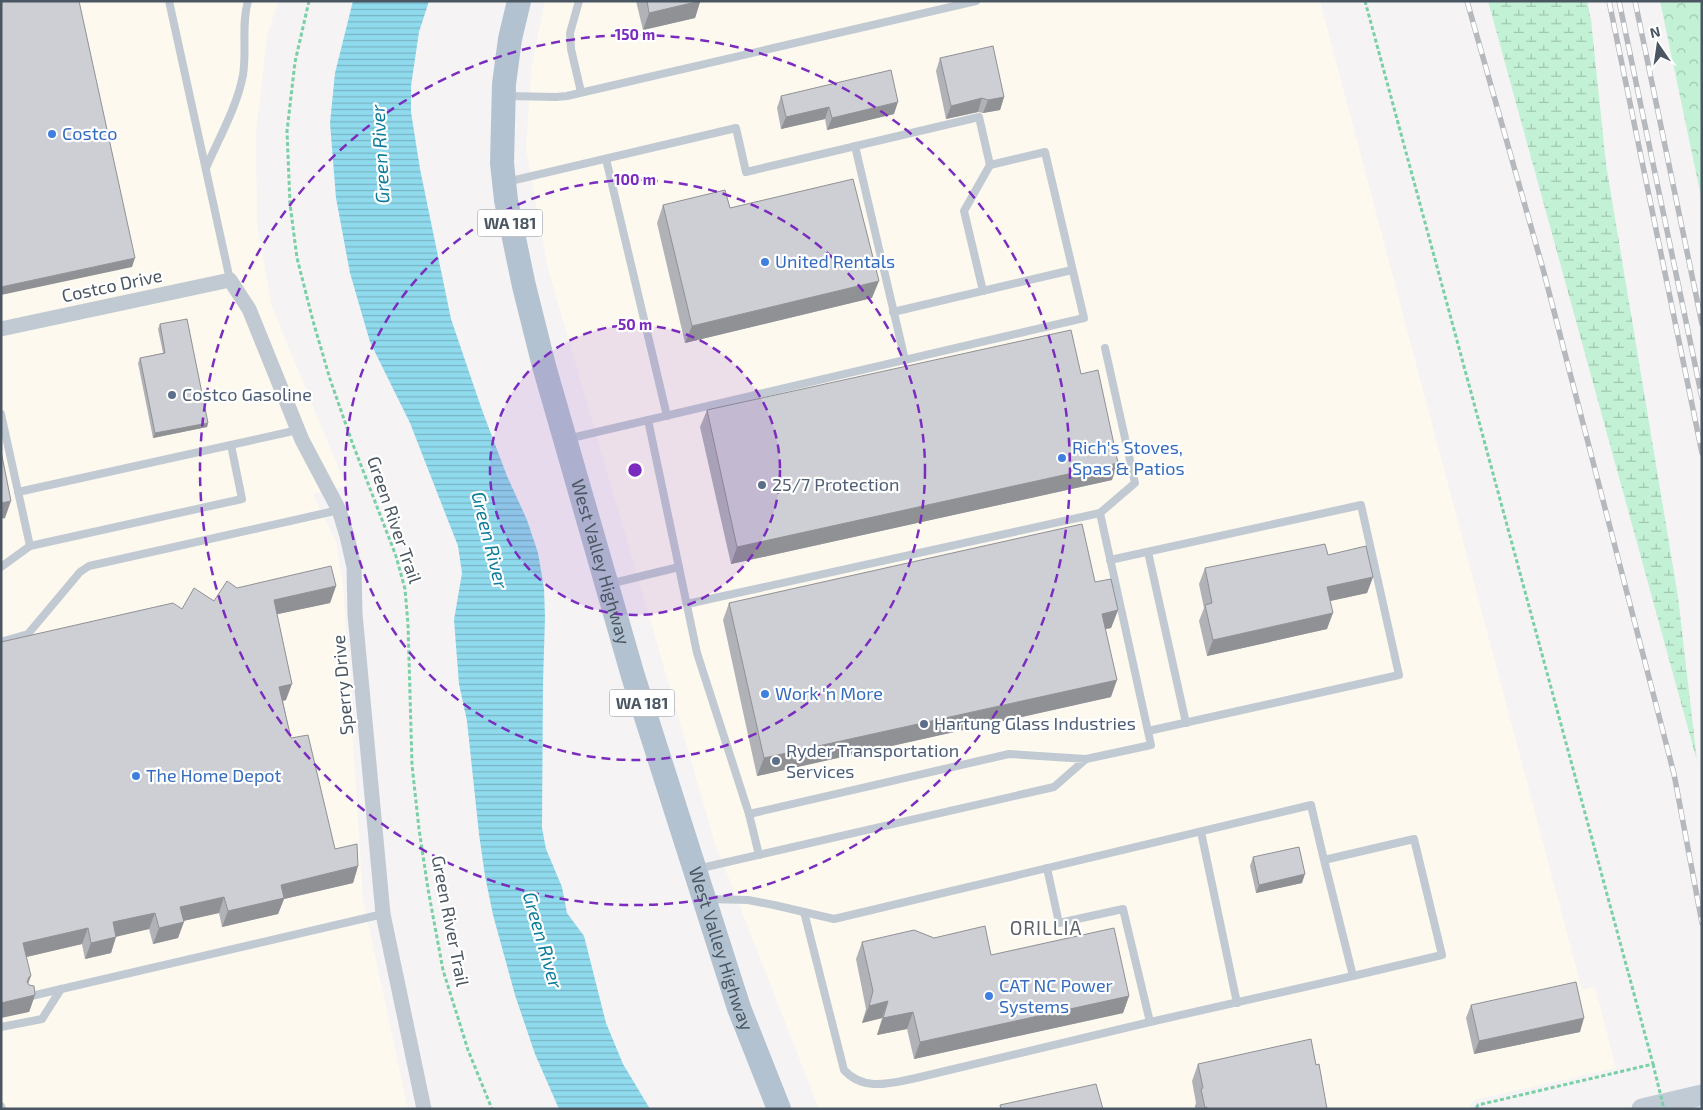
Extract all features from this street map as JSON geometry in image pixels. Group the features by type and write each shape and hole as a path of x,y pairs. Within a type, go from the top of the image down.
{"main road":[{"name":"West Valley Highway","path":"519,1 510,39 503,96 502,163 506,200 524,286 544,366 633,676 739,1008 779,1109"},
{"path":"1642,1109 1702,1095"}],"street":[{"name":"Costco Drive","path":"1,329 230,280"},
{"name":"Sperry Drive","path":"230,280 248,309 298,430 339,510 347,536 354,567 356,614 383,914 424,1109"}],"lane":[{"path":"169,1 230,280"},
{"path":"206,168 238,96 243,73 245,12 248,1"},
{"path":"579,1 570,33 571,49 581,92"},
{"path":"503,96 556,97 581,92 976,1"},
{"path":"504,183 736,128 746,172 979,117 990,165 964,211 983,291"},
{"path":"855,146 905,360"},
{"path":"566,440 1084,318 1045,152 990,165"},
{"path":"606,159 666,416"},
{"path":"893,312 1072,270"},
{"path":"687,604 1100,513 1135,483 1106,348"},
{"path":"1,414 30,546"},
{"path":"648,420 697,653 749,814 759,855"},
{"path":"18,492 298,430"},
{"path":"1,567 30,546 242,499 231,445"},
{"path":"1110,560 1361,505 1399,676 1148,731"},
{"path":"1,642 28,634 80,572 89,566 339,510"},
{"path":"749,814 1009,754 1086,759 1151,744 1100,513"},
{"path":"1148,552 1186,723"},
{"path":"607,585 679,567"},
{"path":"695,870 1054,787 1086,759"},
{"path":"704,899 748,900 834,919 1311,805 1353,976"},
{"path":"1201,832 1237,1003"},
{"path":"804,912 844,1070 850,1076 864,1083 883,1085 1442,955 1414,839 1324,860"},
{"path":"1047,868 1060,923 1123,909 1150,1022"},
{"path":"27,998 61,988 383,914"},
{"path":"1,1028 42,1019 61,988"}],"path":[{"name":"Green River Trail","path":"309,1 295,62 287,131 290,204 297,258 330,379 396,556 405,589 408,624 412,765 428,889 443,970 468,1050 492,1109"},
{"path":"1365,1 1664,1109"},
{"path":"1476,1109 1478,1105 1653,1064"}],"shaded area":[{"path":"1,1 278,1 267,37 256,133 257,224 272,307 346,486 313,494 336,542 343,584 363,899 408,1109 1,1109"},
{"path":"545,1 1320,1 1582,990 1595,987 1616,1068 1474,1100 1468,1109 819,1109 715,843 548,269 526,149 531,70"}],"green space":[{"path":"1488,1 1587,1 1591,20 1606,164 1678,597 1697,761"},
{"path":"1660,1 1702,1 1702,201"}],"water":[{"name":"Green River","path":"353,1 429,1 419,32 411,86 411,112 420,169 451,319 482,410 507,476 527,520 538,553 544,588 542,828 546,849 562,887 567,913 584,936 606,1023 623,1064 650,1109 559,1109 535,1054 515,995 493,915 479,834 467,721 459,684 454,620 462,573 458,546 410,423 370,342 350,273 336,198 330,123 335,73"}],"building":[{"name":"Costco","path":"1,1 79,1 135,258 1,287"},
{"path":"647,1 700,1 649,13"},
{"path":"993,46 1004,97 988,100 982,98 951,106 940,58"},
{"path":"891,70 898,102 832,118 829,107 786,117 781,96"},
{"name":"United Rentals","path":"853,179 879,281 692,326 663,205 725,190 730,208"},
{"name":"Costco Gasoline","path":"187,319 208,423 155,433 140,358 165,353 160,324"},
{"path":"1071,330 1081,374 1098,370 1118,463 737,547 707,410"},
{"path":"1,451 11,501 1,503"},
{"path":"1082,524 1095,582 1111,579 1118,610 1102,614 1117,680 764,758 729,603"},
{"path":"1325,544 1328,555 1366,546 1373,577 1327,587 1333,613 1213,640 1205,605 1212,603 1205,568"},
{"name":"The Home Depot","path":"331,566 336,586 274,600 292,684 279,687 291,738 308,735 335,849 357,844 358,866 281,885 284,898 228,911 224,897 180,907 184,922 159,928 155,913 113,922 116,937 91,943 88,928 23,943 31,976 27,982 29,985 34,986 35,995 1,1003 1,642 173,603 182,609 194,588 214,601 227,581 237,588"},
{"path":"1299,847 1305,874 1259,885 1253,857"},
{"path":"985,926 991,955 1114,928 1129,996 920,1042 913,1012 883,1018 888,1001 869,1006 873,991 862,942 914,930 934,938"},
{"path":"1576,982 1584,1018 1479,1041 1471,1005"},
{"path":"1311,1039 1316,1065 1319,1064 1327,1109 1205,1108 1198,1064"},
{"path":"1096,1084 1103,1109 1001,1109 1000,1105"}],"railway":[{"path":"1467,1 1543,269 1674,774 1702,923"},
{"path":"1609,1 1702,453"},
{"path":"1619,1 1702,398"},
{"path":"1635,1 1702,324"}],"place":[{"name":"Costco","path":"52,134"},
{"name":"United Rentals","path":"765,262"},
{"name":"Costco Gasoline","path":"172,395"},
{"name":"Rich's Stoves, Spas & Patios","path":"1062,458"},
{"name":"25/7 Protection","path":"762,485"},
{"name":"Work 'n More","path":"765,694"},
{"name":"Hartung Glass Industries","path":"924,724"},
{"name":"Ryder Transportation Services","path":"776,761"},
{"name":"The Home Depot","path":"136,776"},
{"name":"CAT NC Power Systems","path":"989,996"}],"district":[{"name":"ORILLIA","path":"1046,928"}]}
